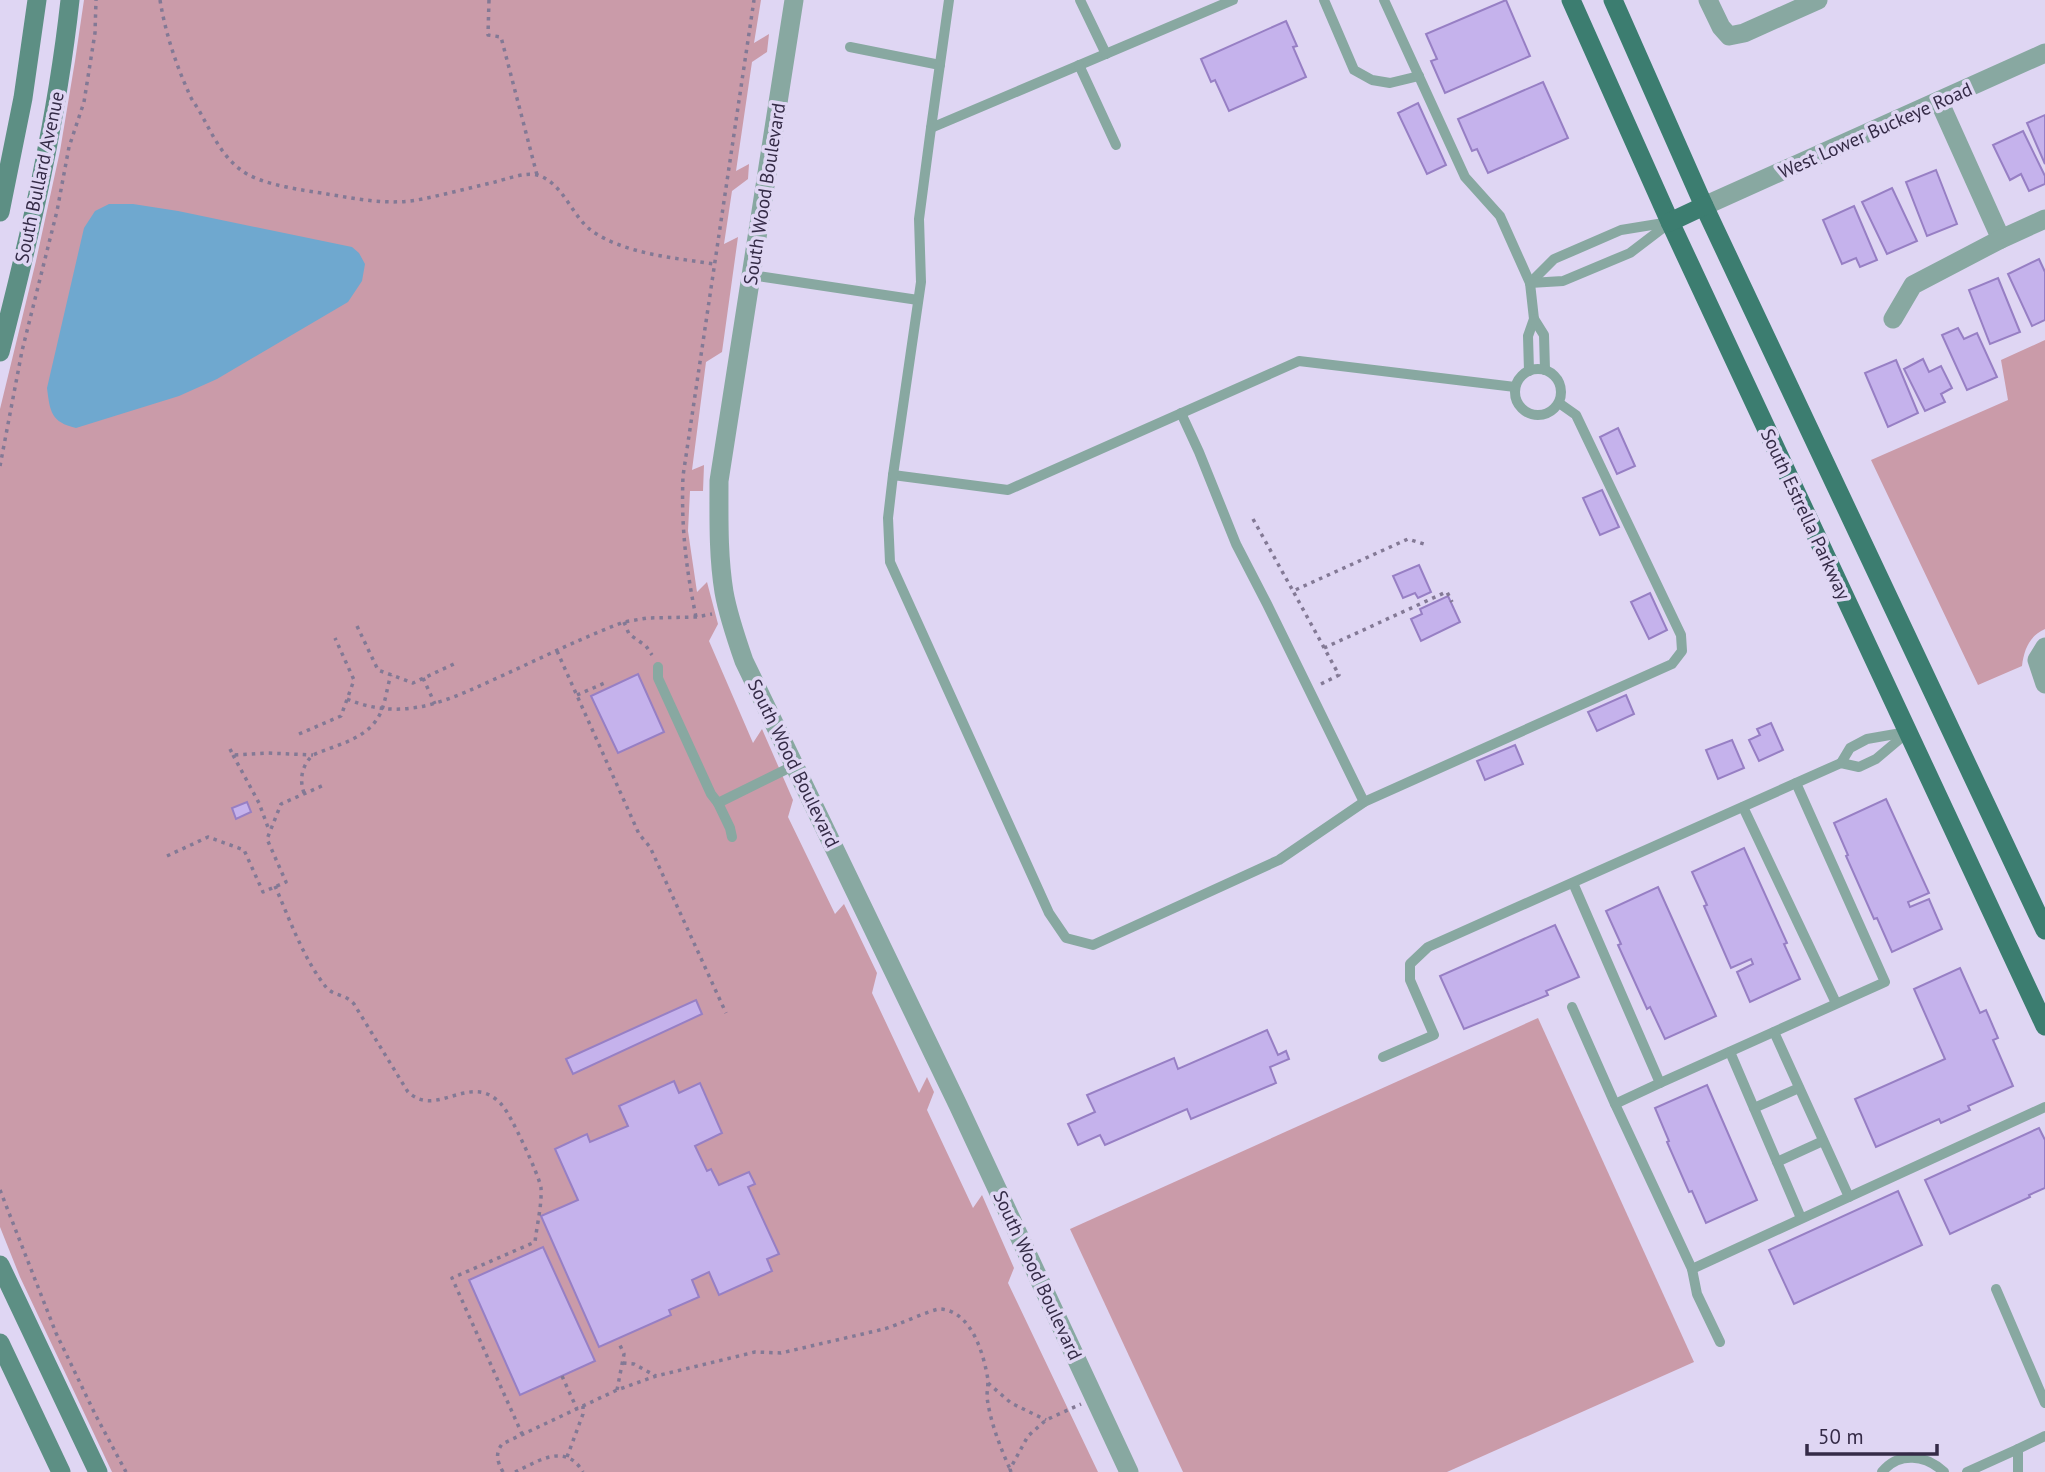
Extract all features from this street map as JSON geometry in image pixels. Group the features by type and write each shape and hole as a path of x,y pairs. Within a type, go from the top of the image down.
{"main road":[{"name":"South Bullard Avenue","path":"0,212 23,98 37,0"},
{"name":"South Bullard Avenue","path":"0,352 44,164 70,0"},
{"name":"South Estrella Parkway","path":"1571,0 1670,222 2045,1026"},
{"name":"South Estrella Parkway","path":"1613,0 1704,206 2045,930"},
{"path":"1670,222 1704,206"},
{"path":"0,1265 98,1472"},
{"path":"0,1343 61,1472"}],"street":[{"name":"South Wood Boulevard","path":"794,0 719,481 719,536 728,611 744,661 953,1093 1129,1472"},
{"path":"1708,0 1721,27 1729,36 1744,33 1818,0"},
{"name":"West Lower Buckeye Road","path":"1704,206 2045,53"},
{"path":"1939,102 2001,239"},
{"path":"1893,319 1913,285 2045,219"},
{"path":"2041,654 2045,684"}],"lane":[{"path":"949,0 919,219 921,282 888,518 890,562 1049,913 1066,938 1093,945 1279,860 1364,802 1672,664 1682,651 1681,635 1576,415 1559,403"},
{"path":"1080,0 1106,54"},
{"path":"931,128 1233,0"},
{"path":"1324,0 1354,70 1372,80 1390,83 1419,76"},
{"path":"1384,0 1465,177 1500,216 1530,283 1534,319 1528,336 1529,370"},
{"path":"850,47 940,65"},
{"path":"1079,65 1116,145"},
{"path":"1530,283 1563,281 1630,253 1670,222"},
{"path":"1530,283 1553,259 1621,230 1670,222"},
{"path":"751,275 918,300"},
{"path":"1534,319 1545,335 1545,370"},
{"path":"893,475 1008,490 1298,361 1515,387"},
{"path":"1529,370 1545,370 1552,374 1561,387 1559,403 1547,414 1532,415 1520,408 1514,394 1515,387 1529,370"},
{"path":"1181,414 1236,544 1364,802"},
{"path":"658,667 658,678 732,837"},
{"path":"1383,1057 1434,1035 1410,980 1410,964 1428,947 1841,763 1850,748 1867,739 1908,732"},
{"path":"1841,763 1860,767 1876,759 1908,732"},
{"path":"718,803 795,765"},
{"path":"1615,1104 1885,982 1796,783"},
{"path":"1743,807 1836,1003"},
{"path":"1573,883 1660,1083"},
{"path":"1572,1007 1692,1269 1697,1294 1720,1342"},
{"path":"1773,1032 1849,1197"},
{"path":"1730,1052 1801,1218"},
{"path":"1754,1108 1799,1088"},
{"path":"1692,1269 2045,1107"},
{"path":"1777,1162 1823,1141"},
{"path":"1996,1289 2045,1403"},
{"path":"1968,1472 2045,1436"},
{"path":"2018,1449 2018,1472"},
{"path":"1882,1472 1886,1466 1911,1457 1936,1464 1944,1472"}],"path":[{"path":"0,466 69,147 84,102 95,33 96,0"},
{"path":"160,0 168,37 188,93 227,157 241,171 255,179 342,197 398,203 537,175 549,182 578,218 604,239 628,248 714,264"},
{"path":"489,0 488,35 501,37 537,175"},
{"path":"696,617 684,554 683,476 754,0"},
{"path":"1254,519 1339,676 1309,689"},
{"path":"1293,592 1408,539 1427,545"},
{"path":"1324,648 1444,593 1447,592 1452,602"},
{"path":"347,699 366,707 398,710 435,704 624,622 659,617 696,617 728,611"},
{"path":"624,622 629,634 646,646 658,667"},
{"path":"357,626 378,670 391,675 413,683 456,663"},
{"path":"299,734 341,716 354,680 335,638"},
{"path":"557,651 639,834 650,847 726,1013"},
{"path":"233,755 267,752 313,755 363,734 375,724 391,675"},
{"path":"423,678 435,704"},
{"path":"577,695 607,682"},
{"path":"230,749 259,803 270,832"},
{"path":"304,793 303,768 313,755"},
{"path":"167,856 208,837 244,850 263,892 286,881 267,839 281,804 324,785"},
{"path":"275,886 305,952 326,987 354,1004 408,1092 419,1100 430,1101 471,1092 483,1092 492,1096 508,1113 541,1186 535,1242 452,1278 522,1434"},
{"path":"0,1190 56,1333 126,1472"},
{"path":"502,1472 497,1452 502,1444 617,1390 656,1376 755,1352 781,1353 884,1329 942,1309 961,1318 979,1343 994,1424 1011,1470"},
{"path":"617,1390 624,1354 619,1343"},
{"path":"623,1363 634,1364 656,1376"},
{"path":"562,1376 577,1409"},
{"path":"988,1383 1011,1403 1046,1420"},
{"path":"1011,1470 1028,1436 1046,1420 1095,1397"},
{"path":"568,1457 583,1414 583,1406"},
{"path":"515,1472 551,1456 560,1455 574,1460 583,1472"}],"shaded area":[{"path":"84,0 761,0 754,43 769,34 767,52 752,62 736,171 749,164 748,179 732,191 724,244 738,237 722,352 706,362 692,470 704,465 703,491 690,491 688,531 697,592 707,582 718,624 709,641 753,743 762,729 793,800 788,817 835,914 844,904 877,973 872,993 919,1093 927,1077 934,1092 927,1110 973,1208 982,1195 1014,1268 1008,1283 1098,1472 112,1472 20,1277 0,1227 0,409 60,151"},
{"path":"2045,340 2045,629 2035,635 2028,644 2022,666 1978,685 1871,460 2008,400 2001,360"},
{"path":"1538,1018 1694,1362 1447,1472 1183,1472 1070,1229"}],"water":[{"path":"109,204 133,204 178,211 352,247 365,264 362,281 348,302 217,379 179,396 76,428 68,426 53,415 47,388 84,228 95,211"}],"building":[{"path":"1506,0 1530,56 1445,93 1431,61 1437,59 1426,34"},
{"path":"1286,21 1297,46 1293,47 1306,77 1229,111 1215,80 1211,82 1201,59"},
{"path":"1543,82 1568,138 1488,173 1477,149 1472,151 1458,119"},
{"path":"1418,103 1446,165 1427,174 1398,113"},
{"path":"2045,115 2045,164 2027,123"},
{"path":"2023,131 2045,176 2045,184 2029,191 2021,174 2010,180 1993,145"},
{"path":"1936,170 1957,224 1927,236 1906,182"},
{"path":"1892,188 1917,241 1887,254 1862,202"},
{"path":"1854,206 1877,260 1860,267 1856,258 1842,264 1823,220"},
{"path":"2039,259 2045,272 2045,320 2032,326 2008,274"},
{"path":"1998,278 2020,332 1990,344 1969,290"},
{"path":"1958,328 1964,339 1977,333 1997,377 1967,390 1942,335"},
{"path":"1923,359 1929,372 1941,366 1952,388 1941,394 1945,402 1925,411 1904,369"},
{"path":"1896,360 1918,413 1888,427 1865,373"},
{"path":"1618,428 1635,466 1617,474 1600,437"},
{"path":"1602,490 1619,527 1600,535 1583,498"},
{"path":"1419,565 1431,592 1418,598 1415,593 1403,598 1393,576"},
{"path":"1650,593 1667,630 1649,639 1631,602"},
{"path":"1448,596 1460,622 1421,641 1411,619 1422,614 1420,609"},
{"path":"638,674 664,732 618,753 591,696"},
{"path":"1626,695 1634,714 1597,731 1588,712"},
{"path":"1771,723 1783,750 1759,761 1749,740 1760,735 1757,729"},
{"path":"1732,740 1744,768 1718,779 1706,750"},
{"path":"1515,745 1523,764 1485,780 1477,761"},
{"path":"1886,799 1929,893 1908,902 1910,907 1929,899 1942,929 1892,952 1877,918 1874,919 1834,823"},
{"path":"247,802 251,812 236,819 232,808"},
{"path":"1744,848 1787,943 1784,944 1800,979 1750,1002 1737,972 1753,964 1751,959 1731,968 1692,872"},
{"path":"1658,887 1716,1016 1665,1039 1650,1007 1647,1009 1606,911"},
{"path":"1555,925 1579,977 1546,991 1548,995 1464,1029 1440,976"},
{"path":"1960,968 1980,1013 1986,1010 1998,1038 1993,1040 2013,1086 1968,1106 1970,1110 1941,1123 1939,1119 1876,1147 1855,1099 1945,1059 1914,989"},
{"path":"696,1000 702,1014 573,1074 566,1059"},
{"path":"1267,1030 1278,1055 1286,1051 1289,1059 1270,1067 1276,1083 1191,1119 1187,1109 1105,1145 1100,1135 1078,1145 1068,1124 1095,1112 1087,1095 1174,1058 1178,1069"},
{"path":"674,1081 679,1093 700,1083 722,1133 695,1146 707,1171 711,1169 719,1185 749,1172 755,1184 748,1187 779,1254 767,1259 772,1271 719,1295 709,1272 692,1280 699,1297 669,1310 671,1315 599,1347 541,1216 578,1200 555,1149 587,1134 590,1142 628,1126 619,1106"},
{"path":"1707,1085 1757,1200 1706,1223 1692,1191 1689,1192 1655,1108"},
{"path":"2039,1128 2045,1140 2045,1188 1950,1234 1925,1180"},
{"path":"1898,1191 1922,1245 1794,1304 1769,1250"},
{"path":"543,1247 595,1361 520,1395 469,1280"}]}
